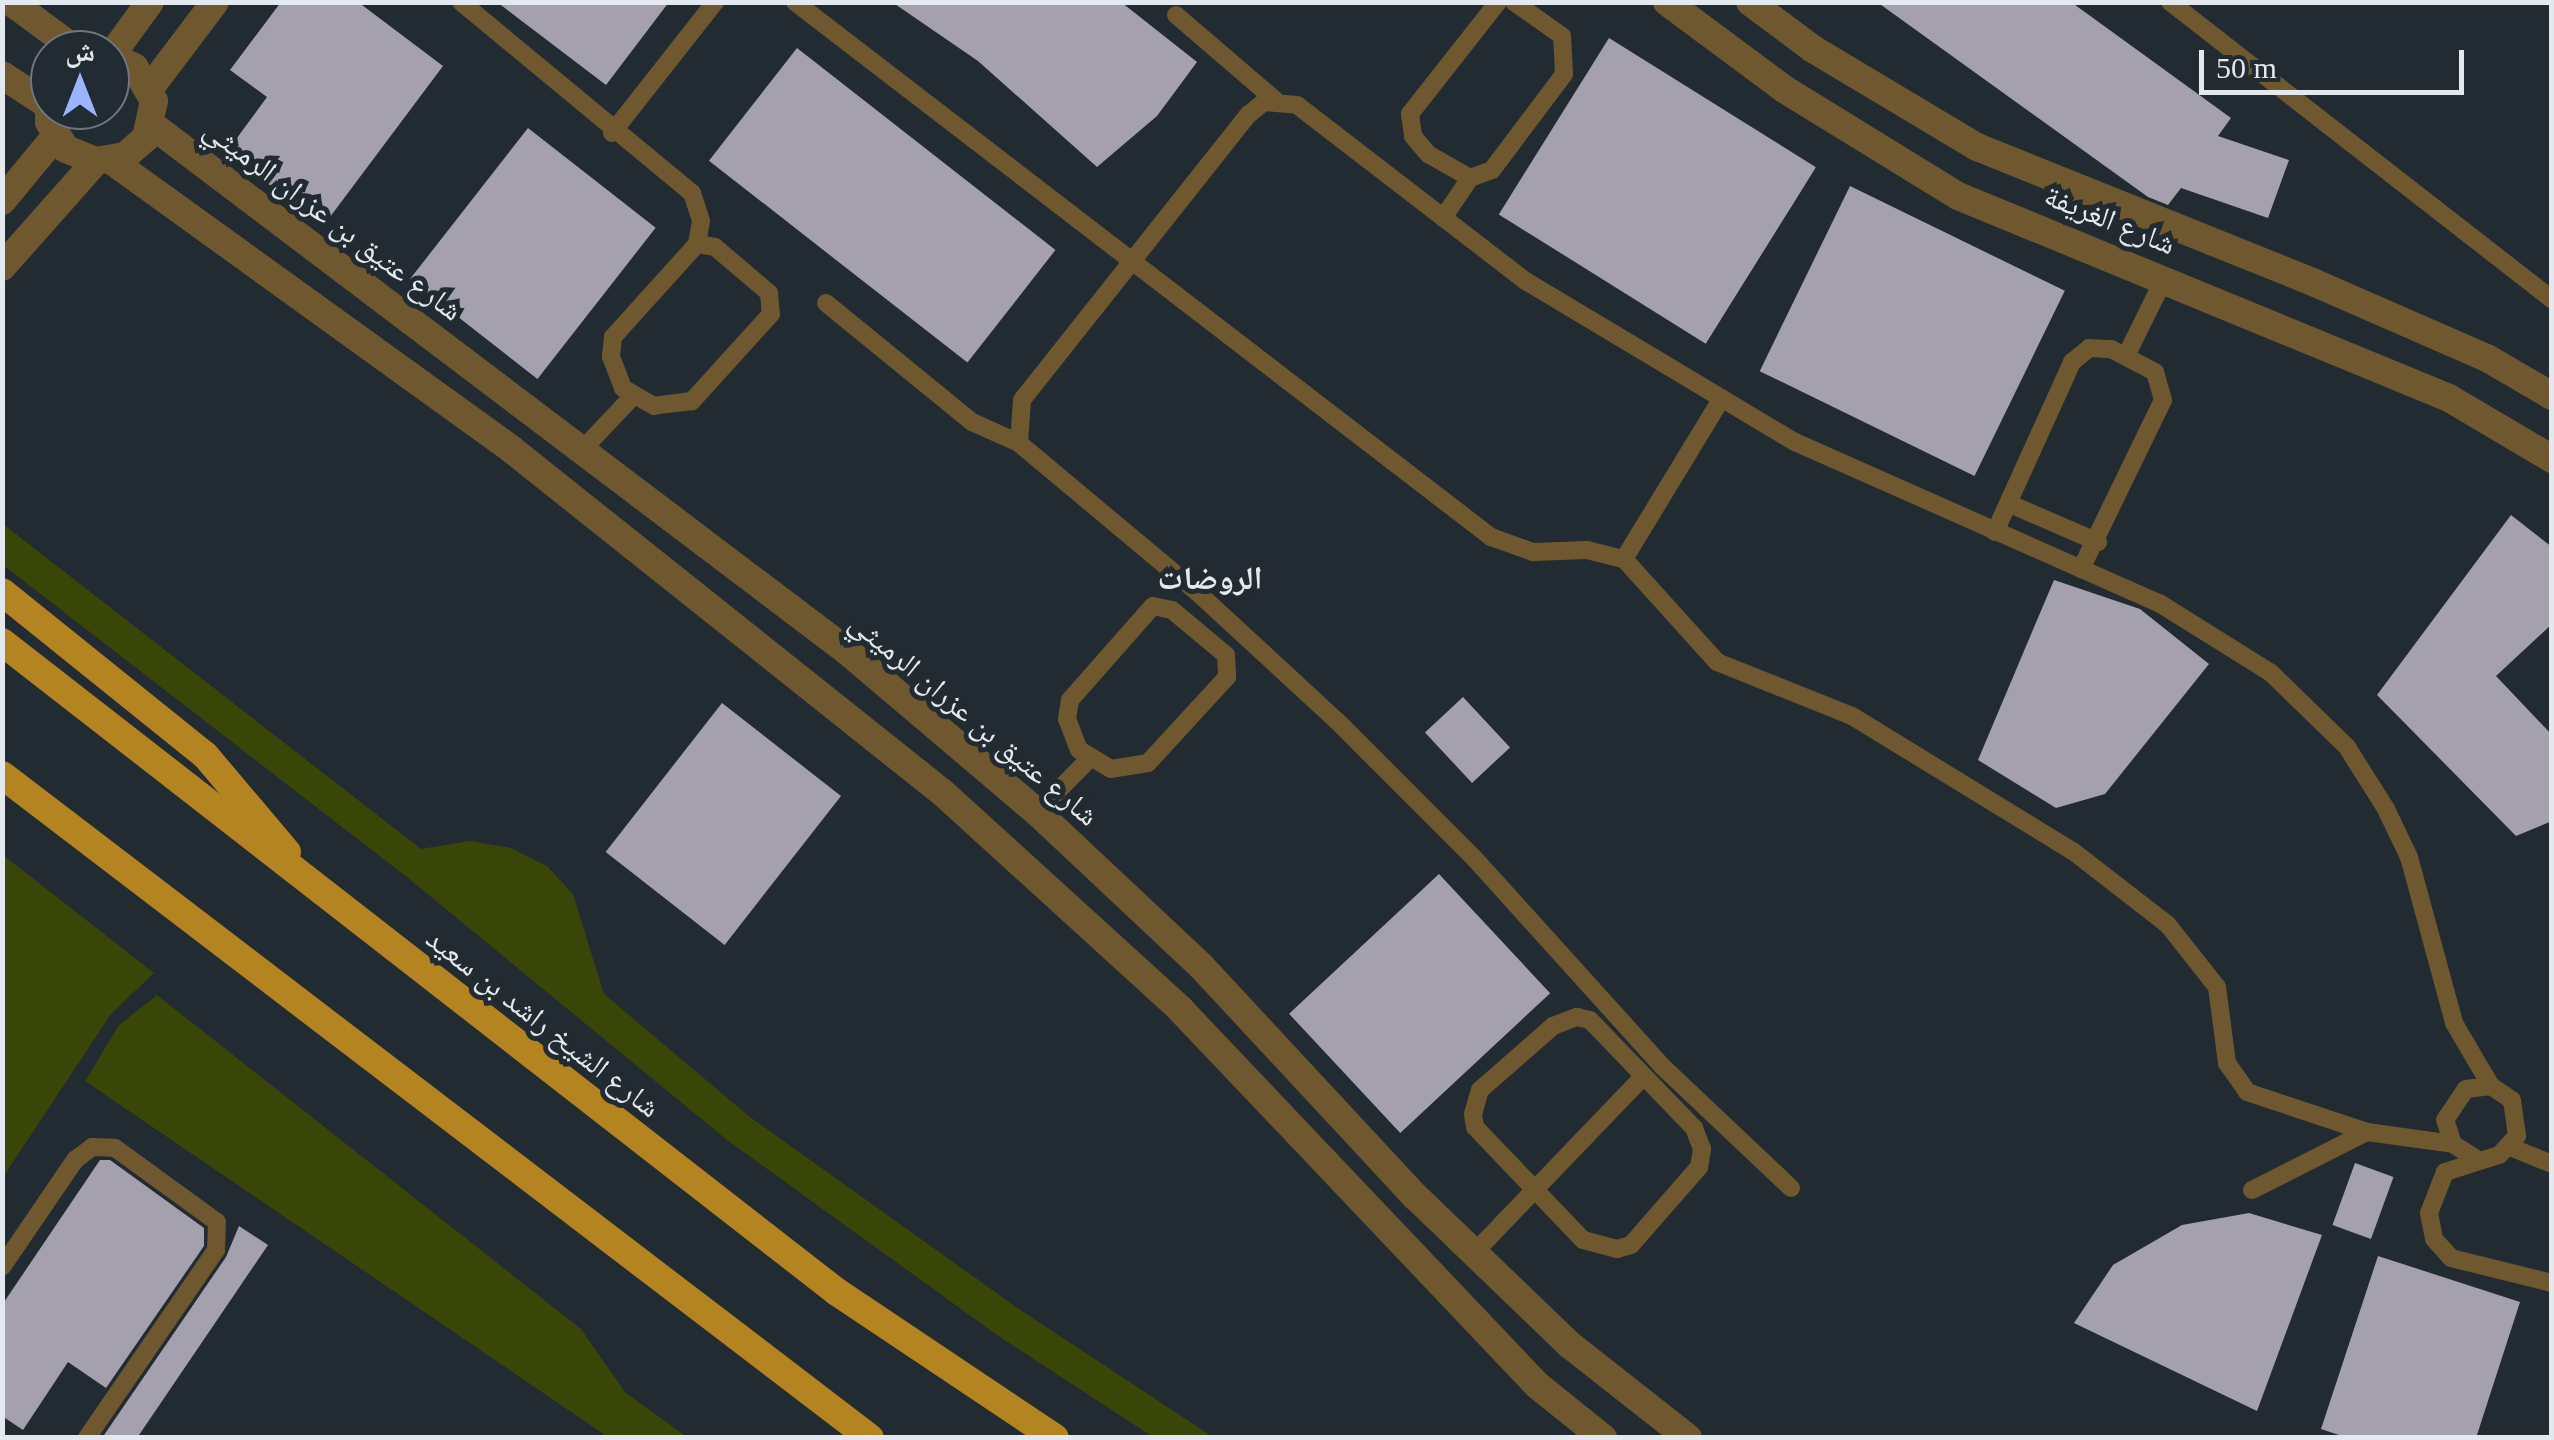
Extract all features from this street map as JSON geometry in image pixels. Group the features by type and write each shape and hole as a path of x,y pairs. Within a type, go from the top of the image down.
{"main road":[{"path":"2,592 204,755 312,885"},
{"name":"شارع الشيخ راشد بن سعيد","path":"2,642 837,1292 1056,1438"},
{"path":"2,775 870,1438"}],"street":[{"path":"11,2 49,30"},
{"path":"129,30 150,2"},
{"path":"150,88 215,2"},
{"name":"شارع الغريفة","path":"1666,2 1784,90 1958,196 2165,277 2449,398 2552,459"},
{"name":"شارع الغريفة","path":"1750,2 1813,50 1977,147 2401,320 2487,358 2552,396"},
{"path":"2,267 104,161 136,148 152,126 150,88 130,65"},
{"path":"2,74 30,89"},
{"name":"شارع عتيق بن عزران الرميثي","path":"152,126 847,652 1037,812 1201,966 1474,1253 1570,1345 1688,1438"},
{"path":"54,130 55,136 80,158 104,161 511,450 944,794 1180,1009 1537,1386 1603,1438"},
{"path":"2,201 55,136"}],"lane":[{"path":"461,2 612,133 692,193 701,222 698,244 613,337 615,372 634,395 667,408 692,400 771,314 769,293 715,247 698,244"},
{"path":"612,133 715,2"},
{"path":"794,2 1134,258 1492,537 1533,552 1587,550 1624,559 1718,662 1868,725 2074,852 2168,925 2217,987 2227,1063 2237,1083 2260,1098 2367,1132 2453,1144 2474,1158"},
{"path":"1470,178 1428,154 1413,136 1410,114 1498,2"},
{"path":"1443,218 1470,178 1492,170 1564,74 1562,36 1544,10 1514,2"},
{"path":"2170,2 2552,299"},
{"path":"1176,15 1274,100 1297,105 1524,280 1795,442 2082,569 2231,644 2308,705 2347,747 2409,857 2454,1022 2491,1086 2518,1112 2510,1148"},
{"path":"1020,443 1016,415 1022,400 1248,115 1274,100"},
{"path":"2126,356 2165,277"},
{"path":"826,303 972,422 1020,443 1248,640 1474,858 1662,1066 1791,1188"},
{"path":"1994,532 2072,362 2100,346 2126,356 2155,372 2163,400 2082,569"},
{"path":"583,449 634,395"},
{"path":"1624,559 1722,398"},
{"path":"2010,504 2098,542"},
{"path":"1228,662 1172,610 1144,610 1070,700 1071,734 1091,758 1123,770 1148,763 1227,677 1228,662 1248,640"},
{"path":"1037,812 1091,758"},
{"path":"1577,1017 1590,1020 1644,1076 1694,1128 1701,1158 1631,1244 1592,1246 1475,1127 1480,1090 1553,1026 1577,1017"},
{"path":"1474,1253 1644,1076"},
{"path":"2453,1144 2449,1107 2466,1089 2491,1086"},
{"path":"2252,1190 2367,1132"},
{"path":"2,1267 75,1160 92,1147 115,1148 217,1222 216,1250 88,1438"},
{"path":"2552,1164 2510,1148 2474,1158 2438,1183 2429,1213 2434,1239 2452,1258 2552,1283"}],"green space":[{"path":"3,524 421,849 469,841 511,848 547,866 573,894 604,994 750,1117 1019,1309 1213,1437 1153,1437 997,1335 727,1140 408,878 3,565"},
{"path":"3,855 154,973 111,1014 3,1177"},
{"path":"157,995 581,1329 625,1392 687,1437 608,1437 85,1081 119,1025"}],"building":[{"path":"281,2 358,2 443,66 324,225 226,153 267,97 230,70"},
{"path":"497,2 669,2 606,85"},
{"path":"892,2 1121,2 1197,62 1157,116 1097,167 978,61"},
{"path":"1877,2 2071,2 2231,118 2218,136 2289,160 2268,218 2181,188 2168,205 2148,197"},
{"path":"1609,38 1816,167 1706,344 1499,214"},
{"path":"797,48 1055,250 967,363 709,161"},
{"path":"528,128 656,228 537,379 410,279"},
{"path":"1850,186 2065,291 1975,476 1760,371"},
{"path":"2511,515 2552,547 2552,624 2496,676 2552,735 2552,821 2516,836 2377,695"},
{"path":"2054,580 2140,609 2209,664 2105,794 2056,808 1978,760"},
{"path":"1463,697 1510,747 1472,783 1425,732"},
{"path":"722,703 841,796 725,945 606,852"},
{"path":"1439,874 1550,993 1400,1133 1289,1014"},
{"path":"100,1160 110,1160 204,1228 204,1246 106,1388 68,1362 23,1430 2,1416 2,1305"},
{"path":"2355,1163 2394,1177 2371,1239 2332,1225"},
{"path":"2249,1213 2322,1235 2257,1411 2074,1323 2113,1265 2182,1225"},
{"path":"239,1226 268,1245 137,1438 102,1438 226,1257"},
{"path":"2378,1256 2520,1302 2476,1438 2348,1438 2321,1429"}],"district":[{"name":"الروضات","path":"1210,578"}]}
